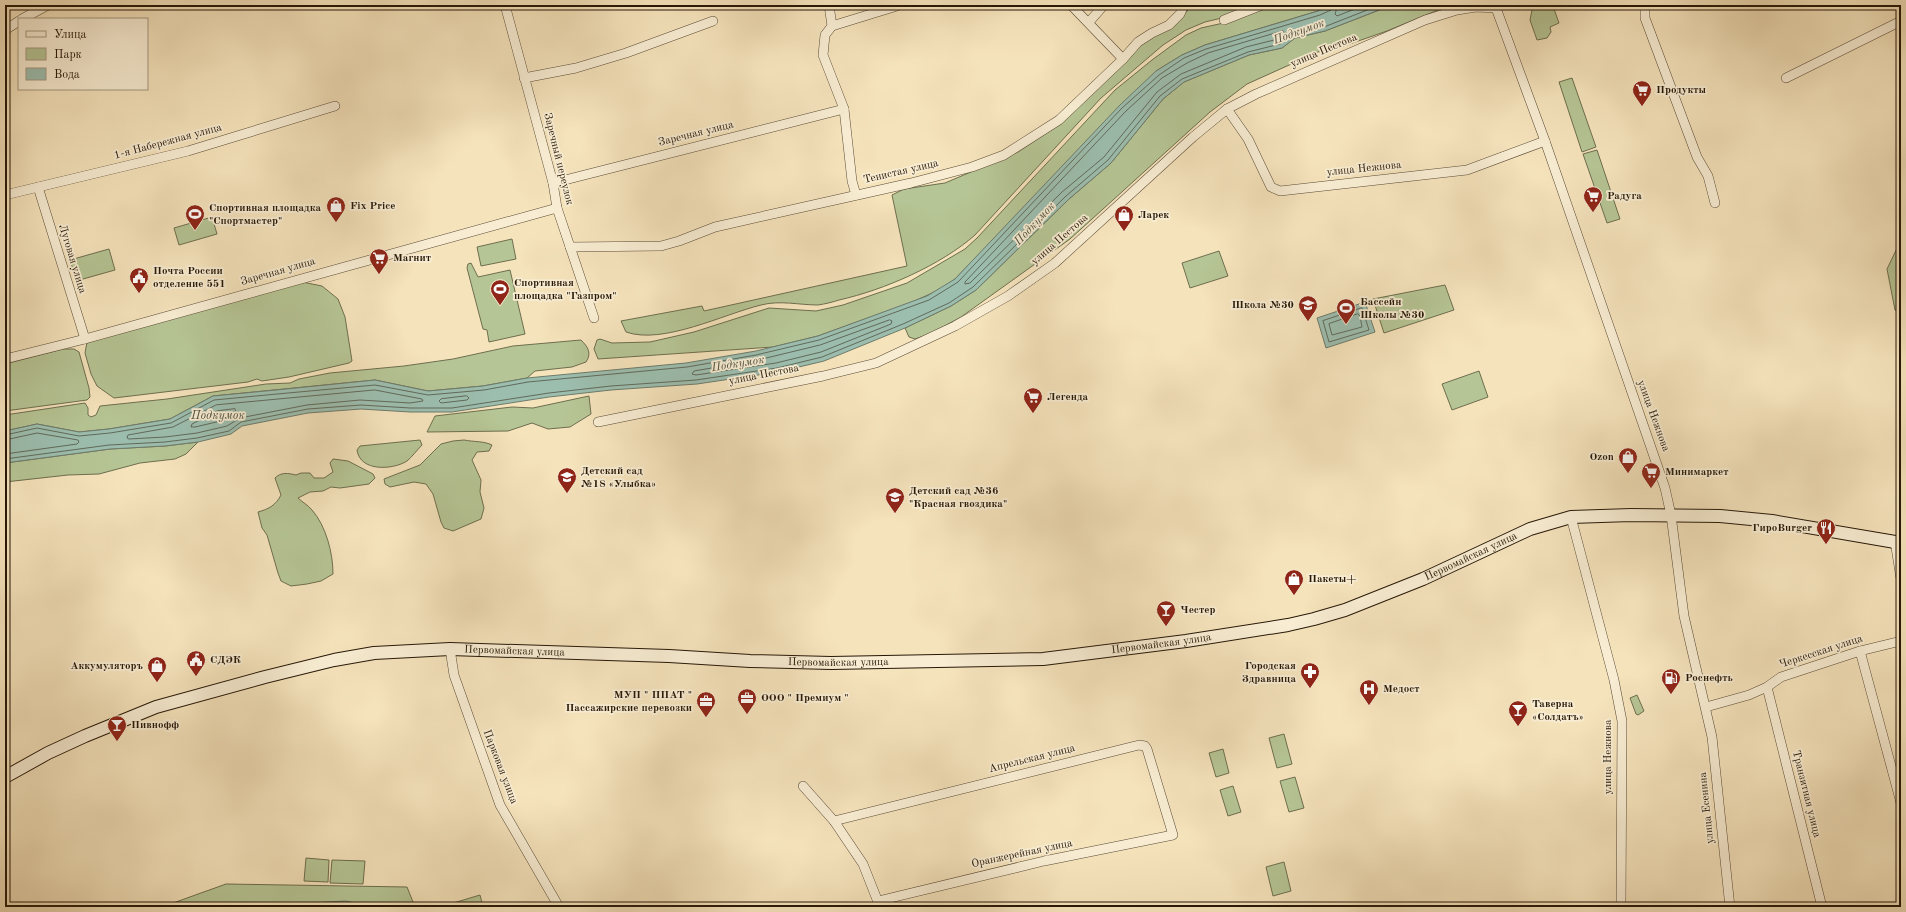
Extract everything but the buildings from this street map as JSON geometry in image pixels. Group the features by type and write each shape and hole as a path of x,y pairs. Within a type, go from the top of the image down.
{"street":[{"path":"24,18 48,5"},
{"name":"Заречный переулок","path":"505,5 553,183 557,208 594,318"},
{"path":"829,5 832,26"},
{"path":"1071,5 1123,59"},
{"path":"1089,22 1104,5"},
{"name":"Тенистая улица","path":"570,247 662,246 715,227 972,167 1004,155 1059,120 1123,59 1138,42 1169,25 1180,14 1184,5"},
{"path":"1224,20 1262,5"},
{"path":"1645,5 1645,18 1697,157 1708,176 1715,203"},
{"path":"856,195 852,181 844,109 823,55 825,35 832,26 897,6"},
{"name":"улица Пестова","path":"598,422 823,376 876,363 955,326 1008,296 1055,263 1193,137 1227,109 1256,94 1425,20 1469,8 1498,6"},
{"name":"улица Нежнова","path":"1498,6 1665,488 1671,515 1684,616 1693,660 1706,706"},
{"path":"524,78 576,68 626,53 713,21"},
{"path":"1786,78 1901,21"},
{"path":"5,30 18,22"},
{"name":"1-я Набережная улица","path":"5,195 188,151 335,106"},
{"name":"Заречная улица","path":"553,183 844,109"},
{"name":"улица Нежнова","path":"1227,109 1248,139 1271,188 1280,191 1467,170 1545,141"},
{"name":"Луговая улица","path":"38,187 84,339"},
{"name":"Заречная улица","path":"5,359 84,339 557,208"},
{"name":"Первомайская улица","path":"5,777 48,753 120,720 187,698 347,657 374,652 450,649 669,656 750,662 831,663 1043,659 1259,630 1314,619 1345,610 1410,584 1530,529 1571,517 1671,515 1720,516 1772,521 1898,542"},
{"name":"улица Нежнова","path":"1571,517 1614,680 1622,721 1621,907"},
{"path":"1898,542 1901,579"},
{"name":"Черкесская улица","path":"1706,706 1749,695 1767,687 1781,677 1860,651 1901,641"},
{"name":"Парковая улица","path":"450,649 454,675 500,805 560,907"},
{"path":"1860,651 1901,803"},
{"name":"Транзитная улица","path":"1767,687 1822,907"},
{"name":"улица Есенина","path":"1706,706 1712,737 1730,907"},
{"name":"Апрельская улица","path":"834,821 1139,745 1144,746 1147,749 1173,835"},
{"path":"803,786 834,821 863,864 877,905"},
{"name":"Оранжерейная улица","path":"877,905 1044,861 1173,835"}],"green space":[{"path":"1190,5 1254,5 1226,17 1205,22 1186,30 1163,45 1101,98 975,235 961,246 929,266 893,283 856,296 829,303 818,305 782,303 761,305 675,332 658,335 641,335 626,332 621,321 702,306 704,311 907,266 892,195 904,189 945,183 1018,152 1060,124 1146,40 1179,20 1188,10"},
{"path":"1268,5 1333,5 1318,11 1205,45 1182,55 1156,71 955,279 941,289 910,303 818,336 773,347 598,359 594,349 597,340 600,339 612,343 650,342 694,332 769,308 816,311 843,305 907,283 965,249 1115,90 1152,60 1186,35 1201,28 1228,22"},
{"path":"1392,5 1450,5 1387,31 1341,47 1318,52 1247,84 1210,112 1070,239 961,317 930,334 915,339 909,337 905,328 951,306 976,290 1069,199 1111,163 1163,99 1184,82 1249,55 1282,48 1295,38 1325,31"},
{"path":"1533,5 1565,5 1554,9 1559,23 1550,27 1551,32 1547,38 1537,40 1530,20"},
{"path":"1572,78 1596,147 1582,152 1559,82"},
{"path":"1597,150 1620,219 1607,223 1583,154"},
{"name":"Спортивная площадка \"Спортмастер\"","path":"212,217 217,234 179,245 174,228"},
{"path":"512,239 516,259 481,266 477,247"},
{"path":"1901,240 1901,315 1895,310 1887,269"},
{"path":"109,249 115,270 76,281 70,260"},
{"path":"1219,251 1228,276 1190,288 1182,263"},
{"name":"Спортивная площадка \"Газпром\"","path":"471,263 478,277 510,270 525,334 489,342 487,330 483,329 467,268 468,264"},
{"path":"302,282 322,286 338,299 345,317 352,361 349,363 289,377 262,381 257,379 248,382 114,398 97,386 91,374 85,353 87,342"},
{"path":"1445,285 1454,310 1384,333 1373,299"},
{"path":"581,340 586,345 589,353 586,362 572,367 535,371 527,378 483,386 428,391 375,380 213,396 170,419 109,429 79,432 37,424 5,431 5,415 85,403 88,408 88,415 91,417 96,415 100,406 167,399 266,384 290,383 299,379 330,373 404,366 453,359 513,346"},
{"path":"63,349 74,349 79,352 90,397 87,400 5,411 5,364"},
{"path":"1479,371 1488,397 1452,410 1442,384"},
{"path":"589,396 591,414 570,427 548,429 532,423 508,431 427,432 435,416 512,407 533,408"},
{"path":"420,440 422,445 411,458 394,466 370,466 359,457 357,450 360,446"},
{"path":"464,440 492,445 489,451 477,452 472,460 481,480 480,492 484,508 481,519 453,531 444,528 433,494 426,484 414,482 390,487 385,484 384,479 420,465 441,444"},
{"path":"198,442 186,454 175,459 140,463 99,474 68,475 5,482 5,463 110,449 165,446"},
{"path":"333,459 348,461 373,474 375,478 369,484 340,488 331,487 323,491 310,492 298,498 317,516 325,532 332,557 333,574 321,581 291,586 281,581 267,535 262,528 258,512 272,506 281,495 275,478 277,476 285,474 296,475 301,473 310,473 314,478 324,478 333,472 330,463"},
{"path":"1637,695 1644,711 1638,715 1636,714 1630,698"},
{"path":"1284,734 1292,764 1277,768 1269,738"},
{"path":"1223,749 1229,773 1216,777 1209,753"},
{"path":"1295,777 1304,808 1289,812 1280,781"},
{"path":"1233,786 1241,812 1228,816 1220,790"},
{"path":"306,858 329,860 328,882 304,881"},
{"path":"332,860 365,861 363,884 330,883"},
{"path":"1284,862 1291,891 1273,896 1266,867"},
{"path":"226,884 407,887 415,907 162,907"},
{"path":"480,895 483,907 440,907"}],"water":[{"name":"Подкумок","path":"1333,5 1392,5 1325,31 1295,38 1282,48 1249,55 1184,82 1163,99 1111,163 1069,199 976,290 951,306 905,328 824,361 778,372 697,384 611,390 549,397 452,412 410,412 361,409 308,413 242,426 231,434 198,442 165,446 110,449 5,463 5,431 37,424 79,432 109,429 170,419 213,396 375,380 428,391 483,386 527,378 686,363 756,351 818,336 927,296 955,279 1120,105 1156,71 1182,55 1205,45 1318,11"},
{"name":"Бассейн Школы №30","path":"1365,302 1375,332 1326,348 1317,318"},
{"path":"346,901 373,907 285,907 307,903"}],"place":[{"name":"Продукты","path":"1642,107"},
{"name":"Радуга","path":"1593,213"},
{"name":"Fix Price","path":"336,223"},
{"name":"Спортивная площадка \"Спортмастер\"","path":"195,231"},
{"name":"Ларек","path":"1124,232"},
{"name":"Магнит","path":"379,275"},
{"name":"Почта России отделение 551","path":"139,294"},
{"name":"Спортивная площадка \"Газпром\"","path":"500,306"},
{"name":"Школа №30","path":"1308,322"},
{"name":"Бассейн Школы №30","path":"1346,325"},
{"name":"Легенда","path":"1033,414"},
{"name":"Ozon","path":"1628,474"},
{"name":"Минимаркет","path":"1651,489"},
{"name":"Детский сад №18 «Улыбка»","path":"567,494"},
{"name":"Детский сад №36 \"Красная гвоздика\"","path":"895,514"},
{"name":"ГироBurger","path":"1826,545"},
{"name":"Пакеты+","path":"1294,596"},
{"name":"Честер","path":"1166,627"},
{"name":"СДЭК","path":"196,677"},
{"name":"Аккумуляторъ","path":"157,683"},
{"name":"Городская Здравница","path":"1310,689"},
{"name":"Роснефть","path":"1671,695"},
{"name":"Медост","path":"1369,706"},
{"name":"ООО \" Премиум \"","path":"747,715"},
{"name":"МУП \" ППАТ \" Пассажирские перевозки","path":"706,718"},
{"name":"Таверна «Солдатъ»","path":"1518,727"},
{"name":"Пивнофф","path":"117,742"}]}
